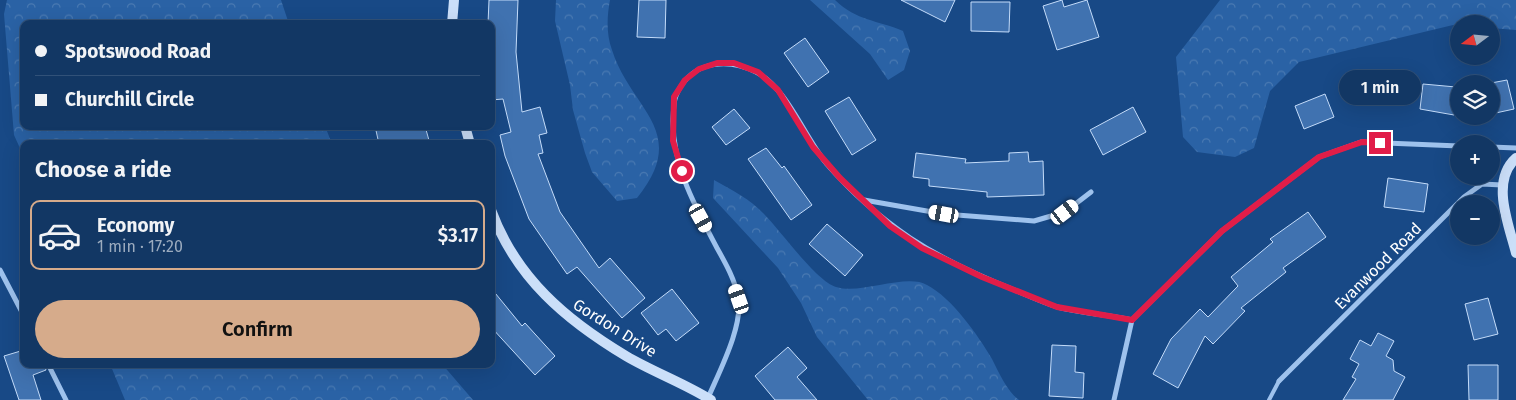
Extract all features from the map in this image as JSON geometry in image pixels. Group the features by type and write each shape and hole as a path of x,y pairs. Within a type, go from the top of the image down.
{"street":[{"path":"452,20 454,0"},
{"path":"709,399 735,332 739,299 730,272 692,200 673,141 674,97 685,80 699,69 717,63 734,63 758,72 778,90 813,147 840,178 890,226 922,248 982,277 1057,307 1132,320"},
{"path":"1114,400 1132,320 1222,231 1319,157 1362,142 1450,146"},
{"path":"1500,147 1516,148"},
{"path":"1516,158 1509,164 1502,185 1506,216 1516,253"},
{"name":"Evanwood Road","path":"1279,381 1464,197 1482,184 1502,185"},
{"path":"863,200 944,214 1034,221 1065,212 1091,192"},
{"name":"Gordon Drive","path":"495,219 510,252 528,278 570,319 626,356 709,399"},
{"path":"0,270 20,308"},
{"path":"50,368 66,400"}],"lane":[{"path":"1268,400 1279,381"}],"green space":[{"path":"7,0 281,0 288,20 20,20 20,130 327,130 330,140 20,140 20,148 14,135 4,14"},
{"path":"556,0 610,0 608,25 612,50 621,71 652,121 658,138 659,155 652,175 637,198 617,201 592,172 573,110 570,85 555,21"},
{"path":"810,0 835,0 859,16 903,31 910,51 904,70 888,80 870,54"},
{"path":"1220,0 1516,0 1516,30 1500,29 1500,15 1450,15 1450,26 1299,62 1270,91 1254,148 1235,157 1197,152 1183,137 1176,57"},
{"path":"714,180 759,209 809,266 828,283 836,287 846,289 858,288 907,281 927,285 936,291 955,308 972,328 1007,387 1019,400 868,400 817,337 801,303 778,268 713,198"},
{"path":"112,368 445,368 473,400 125,400"}],"building":[{"path":"489,0 518,0 516,52 522,112 540,107 547,133 539,135 543,153 538,154 560,212 599,268 610,258 645,298 622,318 577,267 567,274 529,219 505,156 500,135 511,132 503,99 495,100 495,20 488,20"},
{"path":"639,0 666,0 665,38 637,37"},
{"path":"901,0 955,0 945,22"},
{"path":"1062,0 1064,7 1087,0 1099,37 1057,50 1043,6"},
{"path":"971,2 1010,2 1009,32 971,31"},
{"path":"805,38 829,72 808,87 784,53"},
{"path":"1507,80 1514,109 1500,112 1500,81"},
{"path":"1423,84 1450,86 1450,114 1420,109"},
{"path":"1325,94 1334,117 1304,129 1295,106"},
{"path":"849,97 876,140 852,155 825,111"},
{"path":"1133,107 1146,132 1103,155 1090,130"},
{"path":"734,109 750,128 726,145 712,127"},
{"path":"376,130 426,130 429,140 378,140"},
{"path":"766,148 782,168 784,166 812,205 791,220 748,159"},
{"path":"1028,152 1029,162 1043,161 1044,195 987,197 987,192 929,186 929,179 913,177 916,153 966,159 965,163 1009,161 1009,153"},
{"path":"1388,178 1428,184 1424,212 1384,207"},
{"path":"1308,212 1326,237 1283,268 1286,272 1241,308 1245,311 1213,344 1205,336 1178,388 1153,374 1171,339 1200,309 1208,317 1238,286 1231,277 1273,242 1270,239"},
{"path":"827,224 863,255 845,276 809,244"},
{"path":"672,289 699,323 676,341 666,329 658,335 641,313"},
{"path":"495,293 522,326 525,323 555,356 535,375 495,331"},
{"path":"1488,298 1498,334 1474,340 1465,304"},
{"path":"1378,333 1394,341 1386,356 1393,360 1394,371 1405,377 1393,400 1343,400 1356,379 1352,377 1359,364 1350,359 1360,340 1371,346"},
{"path":"1052,345 1076,346 1075,372 1084,373 1083,398 1049,396"},
{"path":"788,347 807,368 797,377 817,400 775,400 755,376"},
{"path":"20,351 20,368 45,368 46,370 33,375 41,400 19,400 4,356"},
{"path":"1468,365 1498,365 1498,400 1469,400"}],"route":[{"path":"682,171 673,141 674,97 685,80 699,69 717,63 734,63 758,72 778,90 813,147 840,178 890,226 922,248 982,277 1057,307 1132,320 1222,231 1319,157 1362,142 1380,143"}]}
